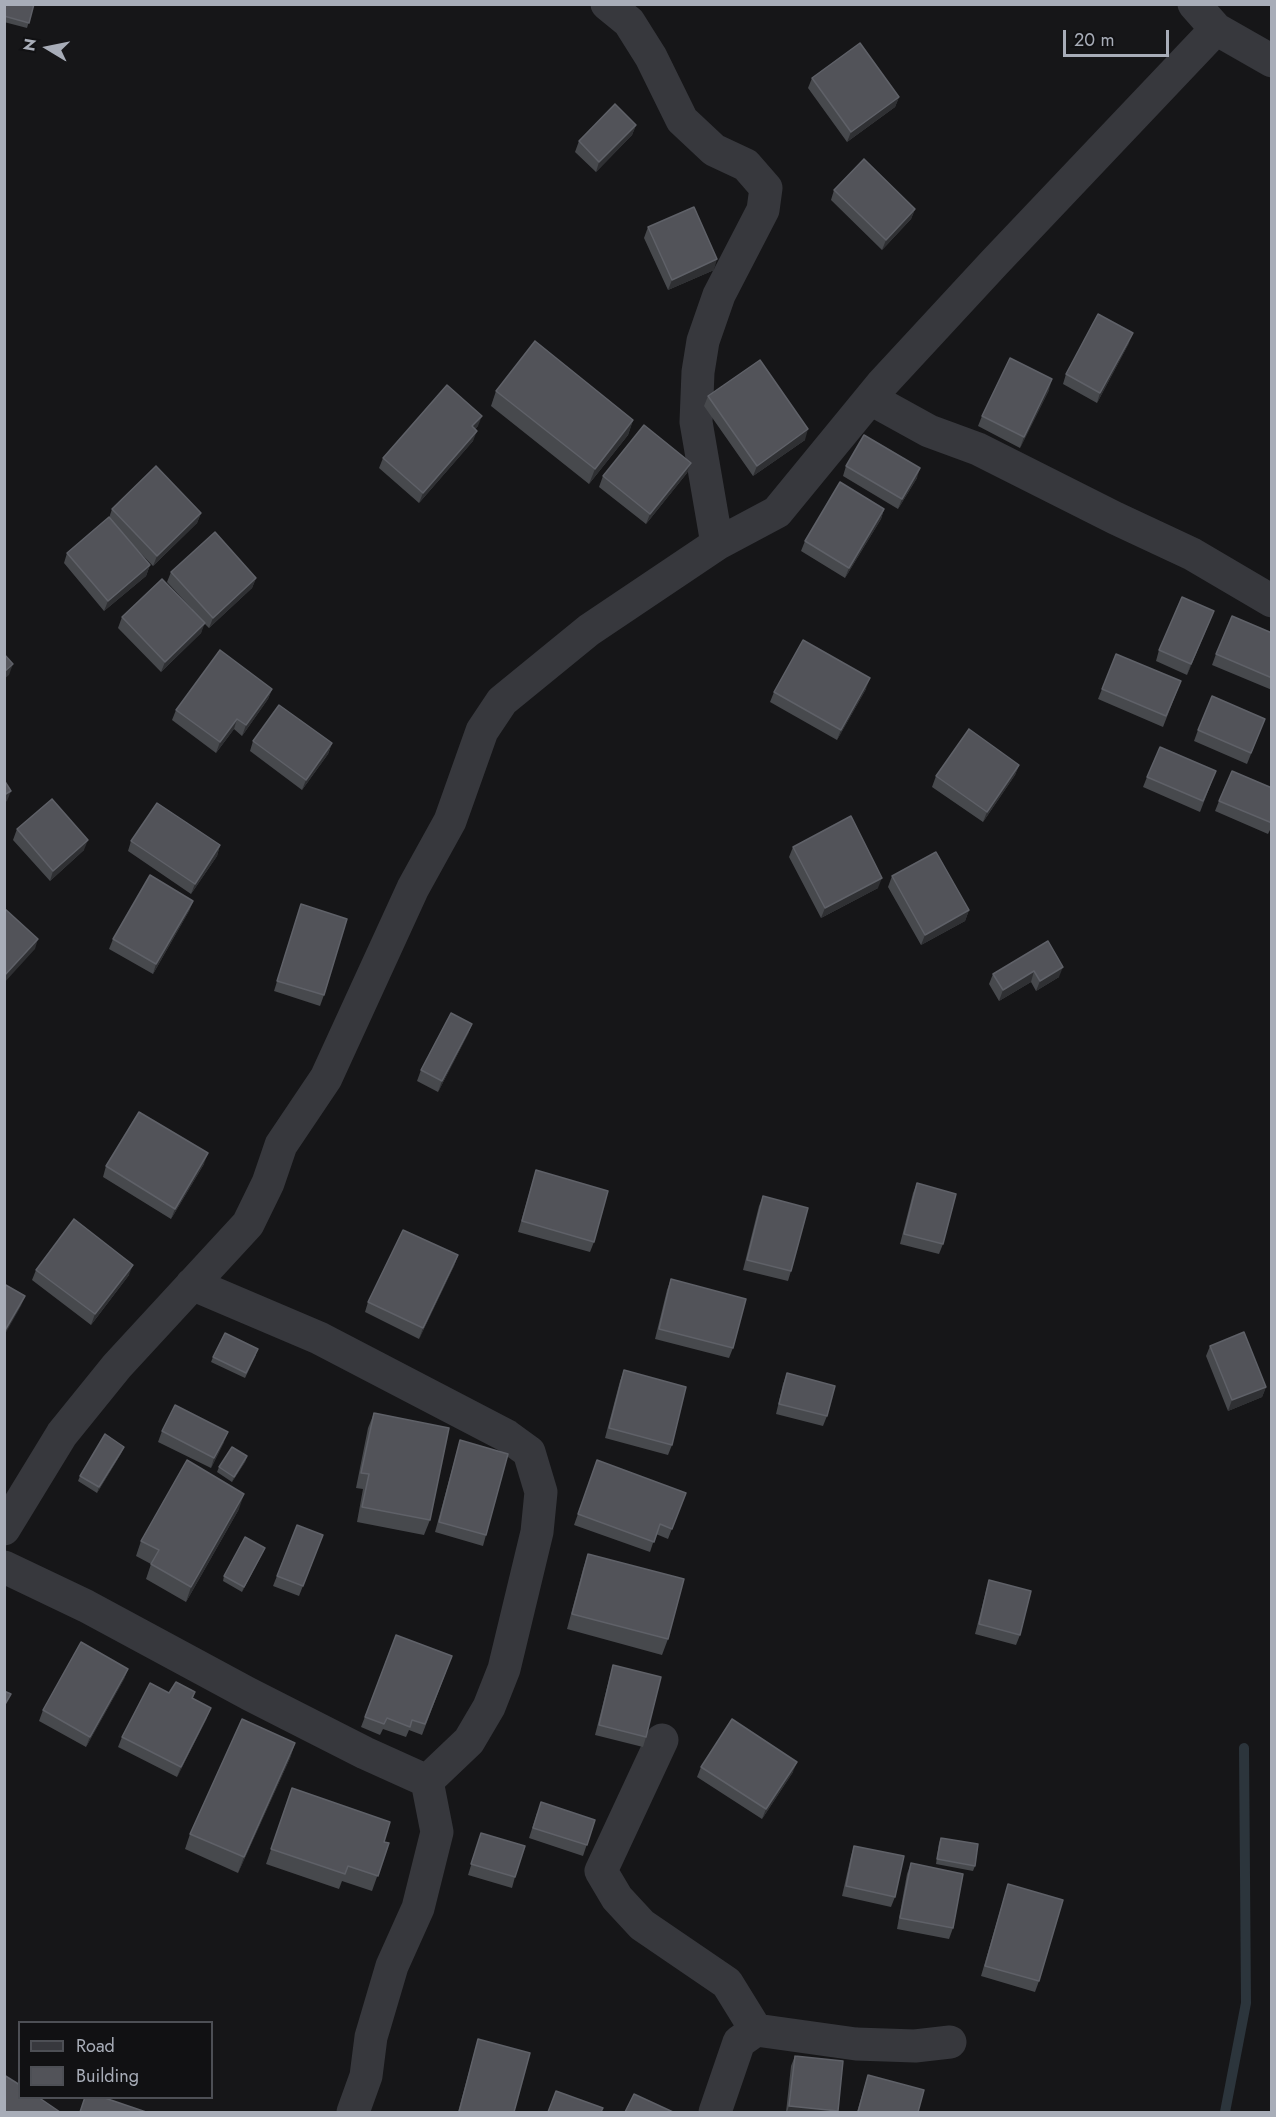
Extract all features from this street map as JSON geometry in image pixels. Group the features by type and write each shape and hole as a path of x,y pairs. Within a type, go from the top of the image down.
{"street":[{"path":"608,4 629,22 651,57 682,120 714,150 746,165 766,189 763,210 719,295 703,341 696,422 717,544"},
{"path":"1194,4 1216,29 1272,61"},
{"path":"4,1529 62,1434 117,1366 248,1224 268,1183 281,1145 326,1078 413,888 450,821 482,731 502,701 589,630 717,544 777,512 871,399 993,263 1216,29"},
{"path":"871,399 929,431 978,449 1192,554 1272,601"},
{"path":"192,1284 320,1338 507,1436 529,1452 541,1492 538,1522 504,1668 489,1707 469,1741 427,1781"},
{"path":"4,1567 86,1606 354,1748 427,1781"},
{"path":"662,1740 601,1871 616,1898 642,1924 727,1983 756,2030"},
{"path":"356,2111 366,2076 371,2037 392,1966 418,1908 438,1832 427,1781"},
{"path":"715,2112 739,2042 756,2030 856,2044 915,2046 950,2042"}],"building":[{"path":"4,4 34,4 29,23 4,16"},
{"path":"860,43 899,97 851,132 812,78"},
{"path":"615,104 636,125 599,162 579,141"},
{"path":"864,159 915,209 886,240 834,190"},
{"path":"694,207 717,259 672,280 648,227"},
{"path":"1098,314 1133,333 1100,393 1066,374"},
{"path":"535,341 633,420 595,469 496,391"},
{"path":"1010,358 1052,379 1024,437 982,416"},
{"path":"760,360 808,429 757,466 708,396"},
{"path":"447,385 482,416 472,426 477,431 423,493 383,458"},
{"path":"644,425 691,463 650,514 603,476"},
{"path":"864,435 920,468 902,499 846,466"},
{"path":"156,466 201,513 157,556 112,509"},
{"path":"840,482 884,509 849,568 805,541"},
{"path":"109,517 150,565 108,601 67,553"},
{"path":"215,532 256,578 213,618 171,572"},
{"path":"162,579 205,623 165,662 122,617"},
{"path":"1182,597 1214,611 1191,664 1159,650"},
{"path":"1232,616 1272,633 1272,678 1216,654"},
{"path":"803,640 870,678 841,730 774,692"},
{"path":"220,650 272,689 246,725 237,719 220,742 176,710"},
{"path":"4,654 13,664 4,672"},
{"path":"1116,654 1181,681 1166,716 1102,689"},
{"path":"1212,696 1265,719 1251,753 1198,730"},
{"path":"279,705 332,743 306,780 253,741"},
{"path":"969,729 1019,765 987,812 936,776"},
{"path":"1160,747 1216,771 1203,801 1147,777"},
{"path":"1232,771 1272,788 1272,823 1219,801"},
{"path":"4,780 11,791 4,795"},
{"path":"52,799 88,840 53,871 17,829"},
{"path":"157,803 220,845 195,884 131,841"},
{"path":"851,816 882,878 825,908 793,847"},
{"path":"936,852 969,910 925,935 892,876"},
{"path":"150,875 193,901 156,964 113,939"},
{"path":"301,904 347,919 324,995 277,981"},
{"path":"4,908 38,939 4,976"},
{"path":"1048,941 1063,967 1040,981 1034,971 1003,990 993,974"},
{"path":"451,1013 472,1024 442,1081 421,1070"},
{"path":"139,1112 208,1153 175,1209 106,1166"},
{"path":"536,1170 608,1191 594,1242 522,1221"},
{"path":"917,1183 956,1194 943,1244 904,1234"},
{"path":"763,1196 808,1208 791,1271 747,1260"},
{"path":"74,1219 133,1265 95,1314 36,1270"},
{"path":"403,1230 458,1255 423,1328 368,1302"},
{"path":"671,1279 746,1299 733,1348 659,1329"},
{"path":"4,1284 25,1296 4,1332"},
{"path":"1244,1332 1266,1387 1232,1400 1210,1346"},
{"path":"225,1333 258,1349 246,1373 213,1357"},
{"path":"624,1370 686,1387 672,1445 609,1428"},
{"path":"787,1373 835,1386 827,1416 779,1404"},
{"path":"175,1405 228,1432 214,1458 162,1431"},
{"path":"374,1413 449,1428 430,1520 362,1507 369,1474 361,1473"},
{"path":"105,1434 124,1447 99,1487 80,1476"},
{"path":"460,1440 508,1454 486,1535 439,1522"},
{"path":"232,1447 247,1456 234,1477 219,1467"},
{"path":"187,1460 244,1494 191,1587 151,1564 159,1550 141,1541"},
{"path":"597,1460 686,1493 672,1529 660,1524 654,1542 578,1514"},
{"path":"297,1525 323,1535 303,1586 277,1576"},
{"path":"245,1537 265,1548 244,1587 224,1576"},
{"path":"588,1554 684,1579 668,1639 572,1614"},
{"path":"989,1580 1031,1591 1020,1635 979,1624"},
{"path":"396,1635 452,1656 425,1724 412,1720 410,1727 387,1718 384,1724 365,1717"},
{"path":"81,1642 128,1669 90,1737 43,1710"},
{"path":"613,1665 661,1677 646,1737 599,1725"},
{"path":"176,1682 195,1692 192,1698 211,1708 181,1767 122,1737 150,1683 169,1693"},
{"path":"4,1691 11,1694 4,1706"},
{"path":"242,1719 295,1743 244,1857 190,1834"},
{"path":"732,1719 797,1762 766,1809 701,1767"},
{"path":"292,1788 390,1822 384,1842 389,1843 378,1876 348,1866 345,1874 271,1849"},
{"path":"541,1802 595,1820 587,1845 533,1828"},
{"path":"481,1833 525,1846 515,1877 471,1864"},
{"path":"941,1838 978,1844 975,1866 937,1859"},
{"path":"854,1846 904,1856 895,1897 846,1886"},
{"path":"911,1863 963,1874 953,1928 900,1918"},
{"path":"1008,1884 1063,1900 1039,1981 985,1966"},
{"path":"478,2039 530,2053 514,2112 459,2112"},
{"path":"795,2056 843,2061 838,2111 789,2106"},
{"path":"4,2075 18,2084 18,2099 41,2099 60,2112 4,2112"},
{"path":"868,2075 924,2090 918,2112 858,2112"},
{"path":"556,2091 603,2108 601,2112 548,2112"},
{"path":"634,2094 673,2112 625,2112"},
{"path":"84,2099 108,2099 146,2112 80,2112"}],"waterway":[{"path":"1225,2112 1246,2003 1244,1748"}]}
